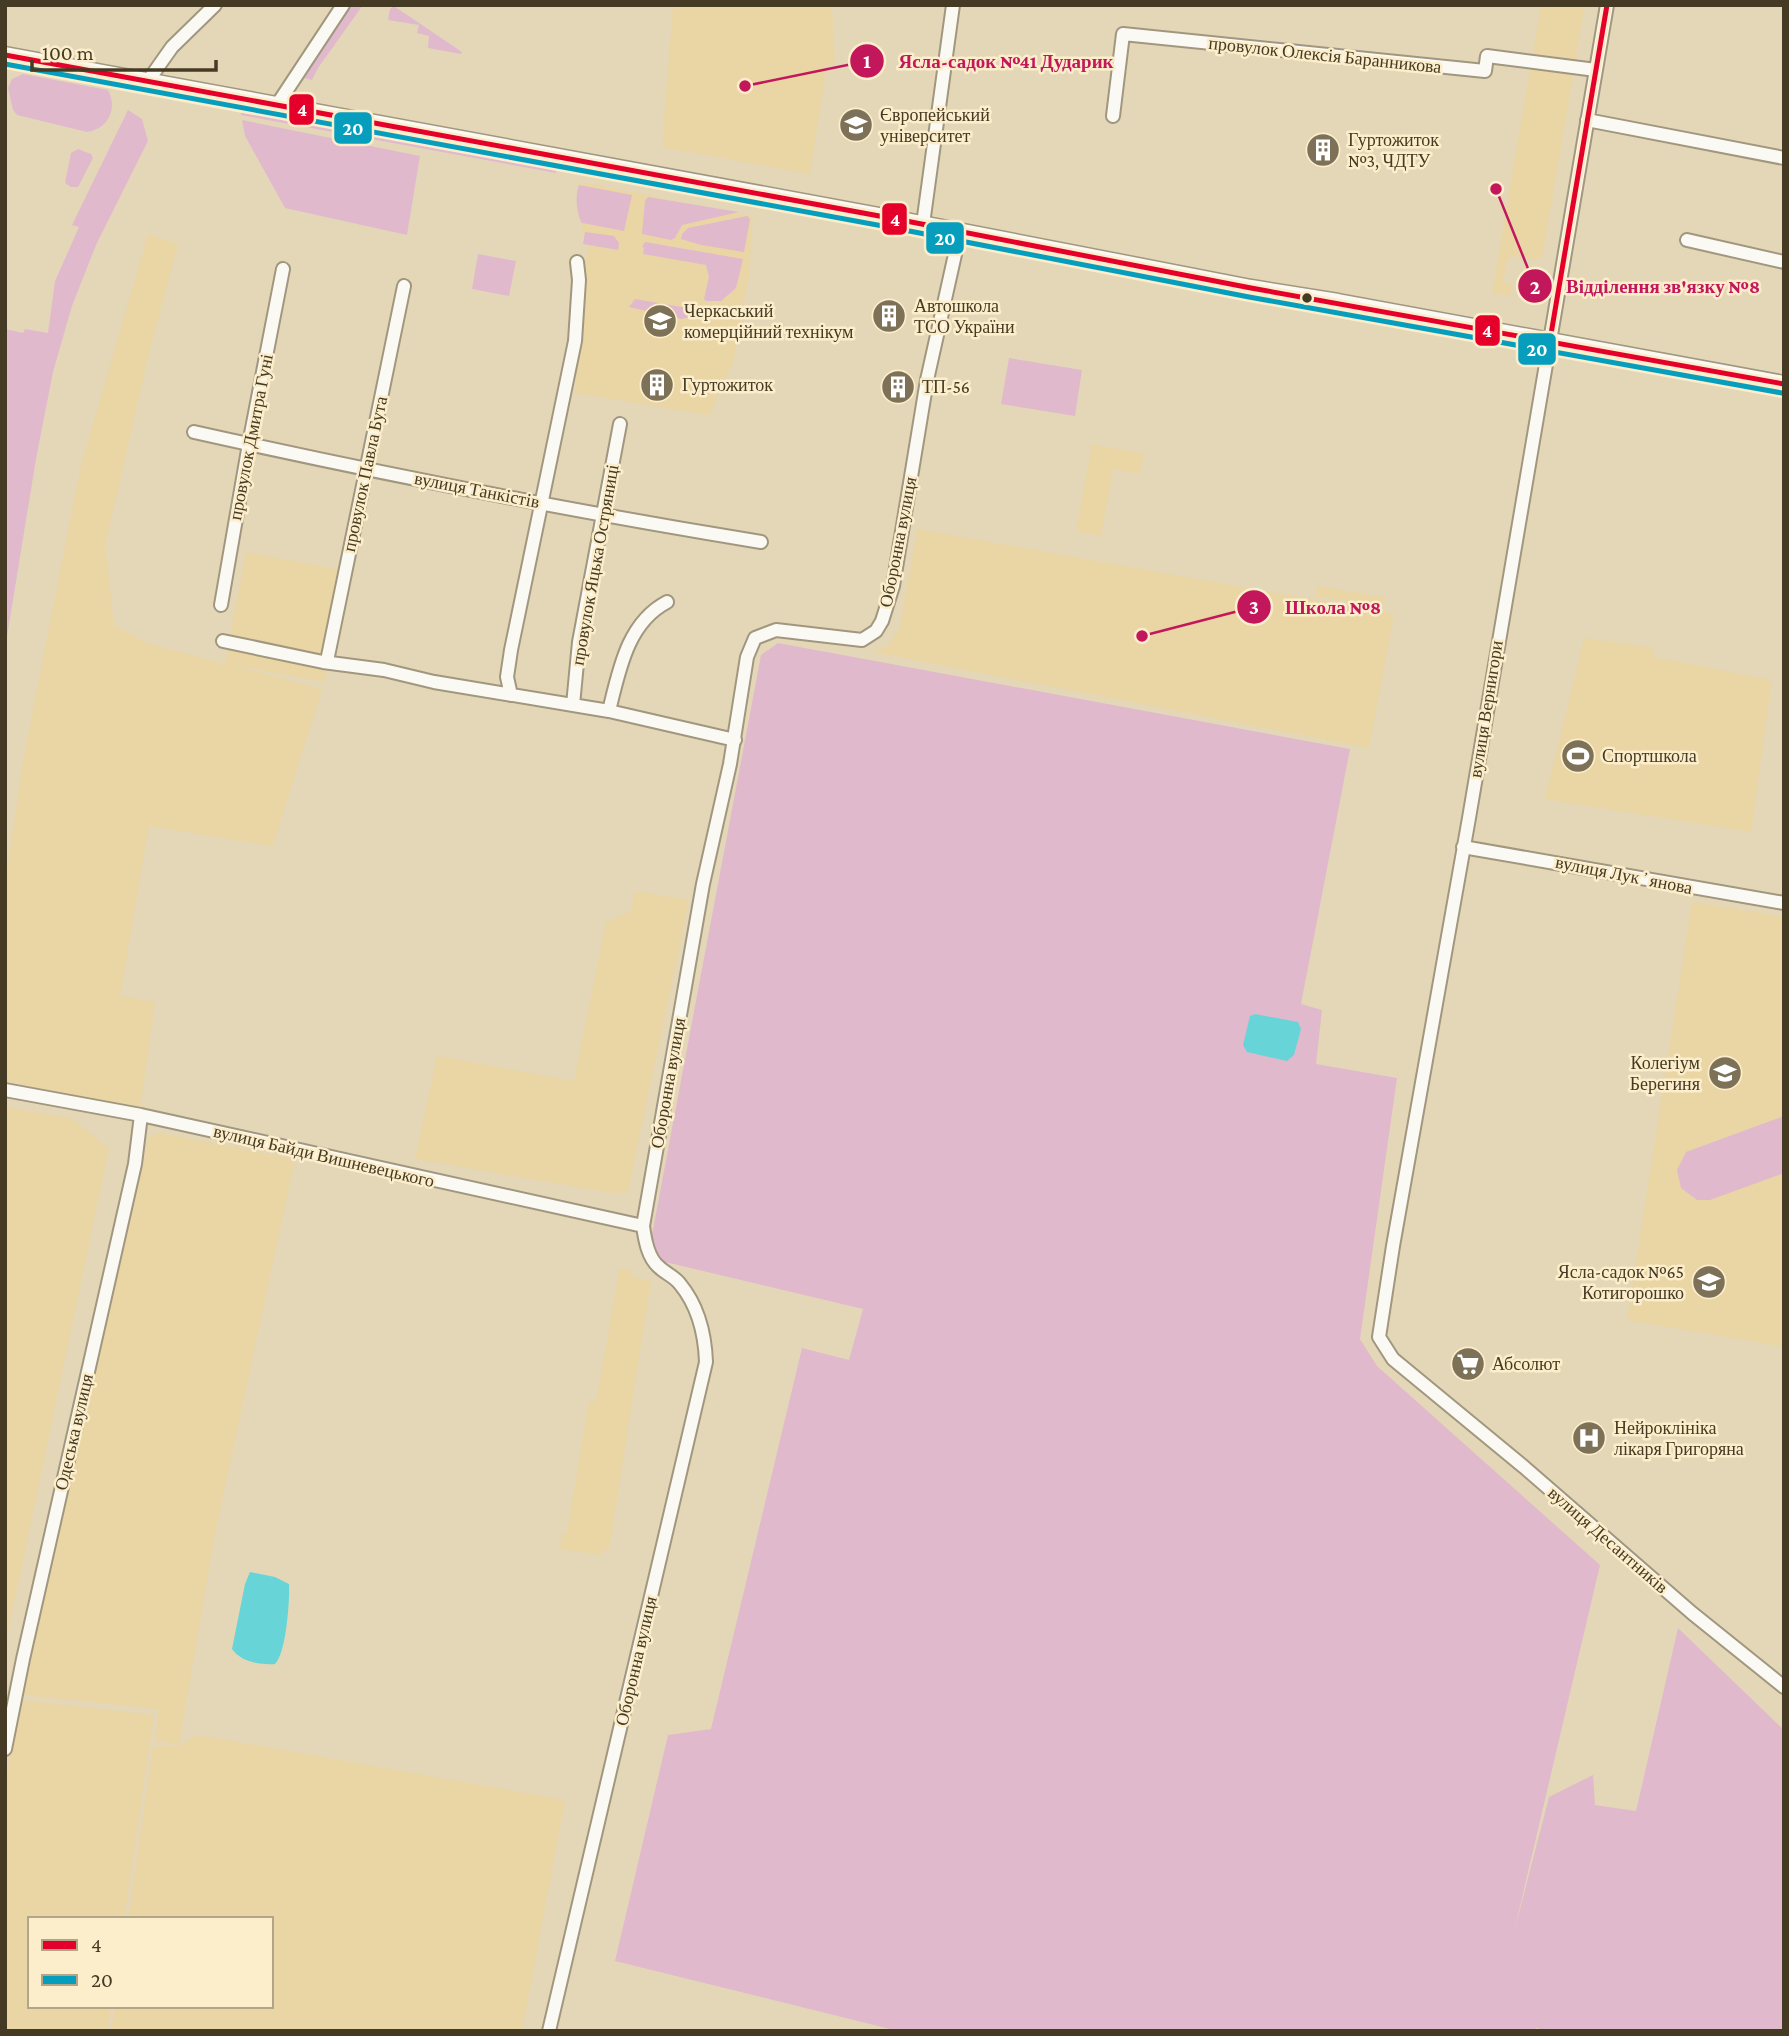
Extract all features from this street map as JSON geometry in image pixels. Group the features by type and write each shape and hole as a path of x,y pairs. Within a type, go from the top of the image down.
{"main road":[{"path":"5,55 923,224 1251,288 1784,384"}],"street":[{"path":"148,80 172,47 215,5"},
{"path":"277,105 344,5"},
{"path":"923,224 953,5"},
{"name":"вулиця Вернигори","path":"1432,1392 1387,1353 1379,1337 1380,1326 1607,5"},
{"name":"провулок Олексія Баранникова","path":"1114,116 1123,34 1485,71 1487,56 1596,70"},
{"path":"1587,120 1784,158"},
{"name":"Оборонна вулиця","path":"550,2031 706,1362 706,1343 695,1308 680,1283 655,1264 647,1247 643,1226 701,892 735,740 747,657 755,638 776,630 862,640 876,631 882,621 893,586 927,380 960,232"},
{"path":"1687,240 1784,262"},
{"path":"511,695 507,677 540,502 575,341 579,280 577,262"},
{"name":"провулок Дмитра Гуні","path":"220,605 283,269"},
{"name":"провулок Павла Бута","path":"327,662 404,286"},
{"name":"провулок Яцька Остряниці","path":"573,705 579,642 620,424"},
{"name":"вулиця Танкістів","path":"194,432 604,515 761,542"},
{"path":"610,711 629,645 646,617 667,602"},
{"path":"223,641 327,662 610,711 735,740"},
{"name":"вулиця Лукʼянова","path":"1464,847 1784,903"},
{"name":"вулиця Байди Вишневецького","path":"5,1090 141,1115 643,1226"},
{"name":"Одеська вулиця","path":"5,1749 135,1164 141,1115"},
{"name":"вулиця Десантників","path":"1432,1392 1524,1467 1692,1613 1784,1687"}],"shaded area":[{"path":"351,5 363,5 312,80 304,78"},
{"path":"673,5 832,5 835,64 827,65 810,174 662,147"},
{"path":"1541,5 1585,5 1542,258 1537,257 1536,260 1512,256 1507,259 1503,282 1512,284 1510,296 1492,293"},
{"path":"394,6 462,52 461,54 428,48 429,36 417,33 419,25 388,20 390,9"},
{"path":"23,74 108,90 112,104 109,117 101,127 87,132 17,115 13,110 8,88 12,79"},
{"path":"242,108 557,166 556,173 241,115"},
{"path":"128,110 142,119 148,141 96,245 72,306 53,372 5,649 5,329 23,333 25,329 48,333 55,281 79,227 72,225"},
{"path":"242,120 420,156 407,235 285,208 245,136"},
{"path":"78,149 91,154 93,158 78,187 71,187 65,183 71,153"},
{"name":"Черкаський комерційний технікум","path":"588,183 753,217 749,274 733,363 709,415 575,393 583,278 588,248 581,224 577,184"},
{"path":"579,185 632,195 624,231 582,223 577,204"},
{"path":"648,197 739,212 682,225 671,240 642,234 645,201"},
{"path":"747,216 750,219 744,252 681,239 688,228"},
{"path":"585,232 614,236 619,243 618,250 583,244"},
{"path":"148,234 178,244 149,353 105,546 114,625 149,644 225,664 246,552 346,571 325,682 227,664 322,689 273,846 149,826 120,996 155,1002 140,1110 5,1081 5,885 22,766 80,469"},
{"path":"645,242 743,259 736,288 721,301 706,301 704,299 709,277 706,265 643,254 642,247"},
{"path":"478,254 516,261 509,296 472,289"},
{"path":"635,299 693,309 693,314 682,319 629,307"},
{"path":"1009,358 1082,370 1075,416 1001,404"},
{"path":"1092,444 1144,454 1140,474 1113,469 1101,536 1076,531"},
{"path":"917,529 1394,614 1369,748 873,652 889,645 900,627"},
{"path":"1317,586 1384,597 1383,606 1315,596"},
{"path":"1584,638 1654,648 1653,657 1772,680 1751,832 1545,799"},
{"path":"778,643 1350,749 1301,1004 1322,1010 1316,1064 1397,1078 1360,1339 1377,1366 1600,1565 1514,1932 1549,1797 1593,1775 1595,1805 1636,1811 1678,1628 1784,1730 1784,2031 1548,2031 1536,2028 1536,2031 898,2031 615,1961 668,1735 711,1729 802,1348 849,1360 863,1309 661,1261 651,1240 761,655"},
{"path":"635,891 689,900 628,1191 619,1194 415,1159 437,1056 574,1081 606,922 631,911"},
{"name":"Колегіум Берегиня","path":"1692,902 1784,917 1784,1347 1627,1320"},
{"path":"5,1107 71,1118 109,1148 5,1647"},
{"path":"1784,1116 1784,1173 1710,1200 1697,1200 1681,1188 1677,1170 1686,1152"},
{"path":"159,1133 295,1159 215,1534 179,1744 156,1741 158,1709 22,1695 149,1136"},
{"path":"620,1267 632,1270 631,1277 651,1281 609,1550 603,1549 602,1555 560,1549 562,1533 567,1533 589,1401 596,1402"},
{"path":"21,1700 154,1715 124,1917 28,1917 28,2008 111,2008 107,2031 5,2031 5,1783"},
{"path":"198,1735 565,1800 522,2031 111,2031 115,2008 273,2008 273,1917 128,1917 153,1747 179,1745"}],"water":[{"path":"1255,1014 1298,1022 1301,1029 1294,1055 1287,1061 1247,1052 1243,1045 1250,1016"},
{"path":"250,1572 275,1577 289,1584 285,1639 275,1664 251,1662 232,1649 245,1584"}],"transit line":[{"name":"4","path":"1550,340 1607,5"},
{"name":"4","path":"5,55 901,220 1251,288 1784,384"},
{"name":"20","path":"5,64 899,229 1249,297 1782,393"}],"place":[{"name":"Ясла-садок №41 Дударик","path":"745,86"},
{"name":"Європейський університет","path":"856,125"},
{"name":"Гуртожиток №3, ЧДТУ","path":"1323,150"},
{"name":"Відділення зв'язку №8","path":"1496,189"},
{"name":"Автошкола ТСО України","path":"889,316"},
{"name":"Черкаський комерційний технікум","path":"660,321"},
{"name":"Гуртожиток","path":"657,385"},
{"name":"ТП-56","path":"898,387"},
{"name":"Школа №8","path":"1142,636"},
{"name":"Спортшкола","path":"1578,756"},
{"name":"Колегіум Берегиня","path":"1725,1073"},
{"name":"Ясла-садок №65 Котигорошко","path":"1709,1282"},
{"name":"Абсолют","path":"1468,1364"},
{"name":"Нейроклініка лікаря Григоряна","path":"1589,1438"}]}
